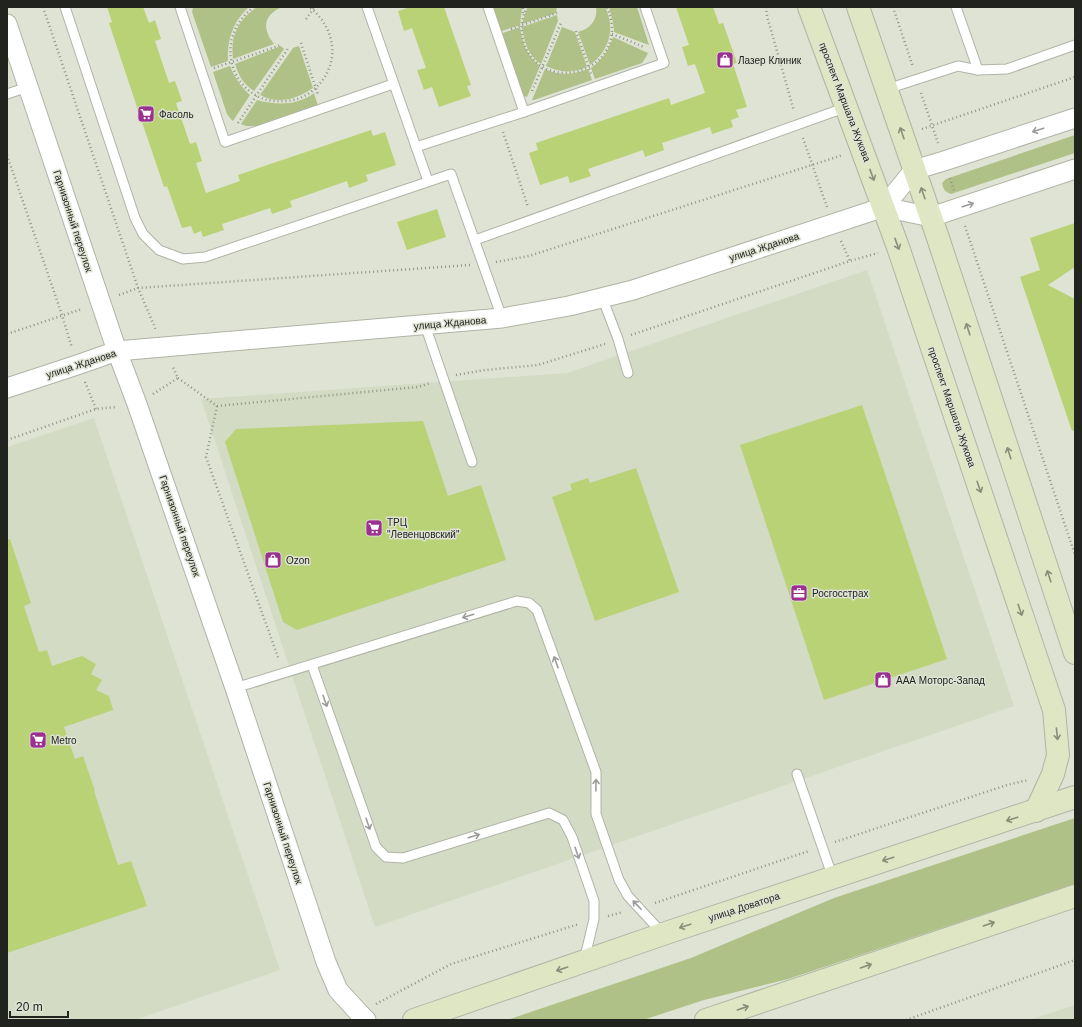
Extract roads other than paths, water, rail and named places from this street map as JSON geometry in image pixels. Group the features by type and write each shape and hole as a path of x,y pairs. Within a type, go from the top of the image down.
{"street":[{"name":"проспект Маршала Жукова","path":"809,7 863,149 898,247 1054,710 1058,755 1053,774 1036,811"},
{"path":"858,7 934,226 1074,649"},
{"name":"Гарнизонный переулок","path":"7,24 116,351 138,404 235,688 326,962 338,990 362,1017"},
{"path":"884,207 914,170 1075,118"},
{"name":"улица Жданова","path":"7,388 116,351 502,318 569,306 633,290 884,207 934,226 959,207 1075,169"},
{"name":"улица Доватора","path":"414,1020 663,934 1075,797"},
{"path":"706,1020 1075,896"}],"lane":[{"path":"65,7 135,218 143,234 159,250 183,259 205,257 452,174 502,318"},
{"path":"180,7 225,142 393,84"},
{"path":"367,7 428,181"},
{"path":"488,7 524,112"},
{"path":"416,147 524,112 664,63 646,7"},
{"path":"956,7 978,70"},
{"path":"887,89 958,66 978,70 1007,69 1075,45"},
{"path":"7,94 28,87"},
{"path":"475,240 847,107"},
{"path":"602,297 618,339 628,373"},
{"path":"425,325 472,462"},
{"path":"235,688 517,601 529,602 537,610 596,772 596,814 619,880 628,896 663,934"},
{"path":"312,665 376,847 386,857 403,858 549,813 564,820 572,837 594,901 594,919 584,962"},
{"path":"797,774 833,878"}],"place":[{"name":"Лазер Клиник","path":"725,60"},
{"name":"Фасоль","path":"146,114"},
{"name":"ТРЦ \"Левенцовский\"","path":"374,528"},
{"name":"Ozon","path":"273,560"},
{"name":"Росгосстрах","path":"799,593"},
{"name":"ААА Моторс-Запад","path":"883,680"},
{"name":"Metro","path":"38,740"}]}
